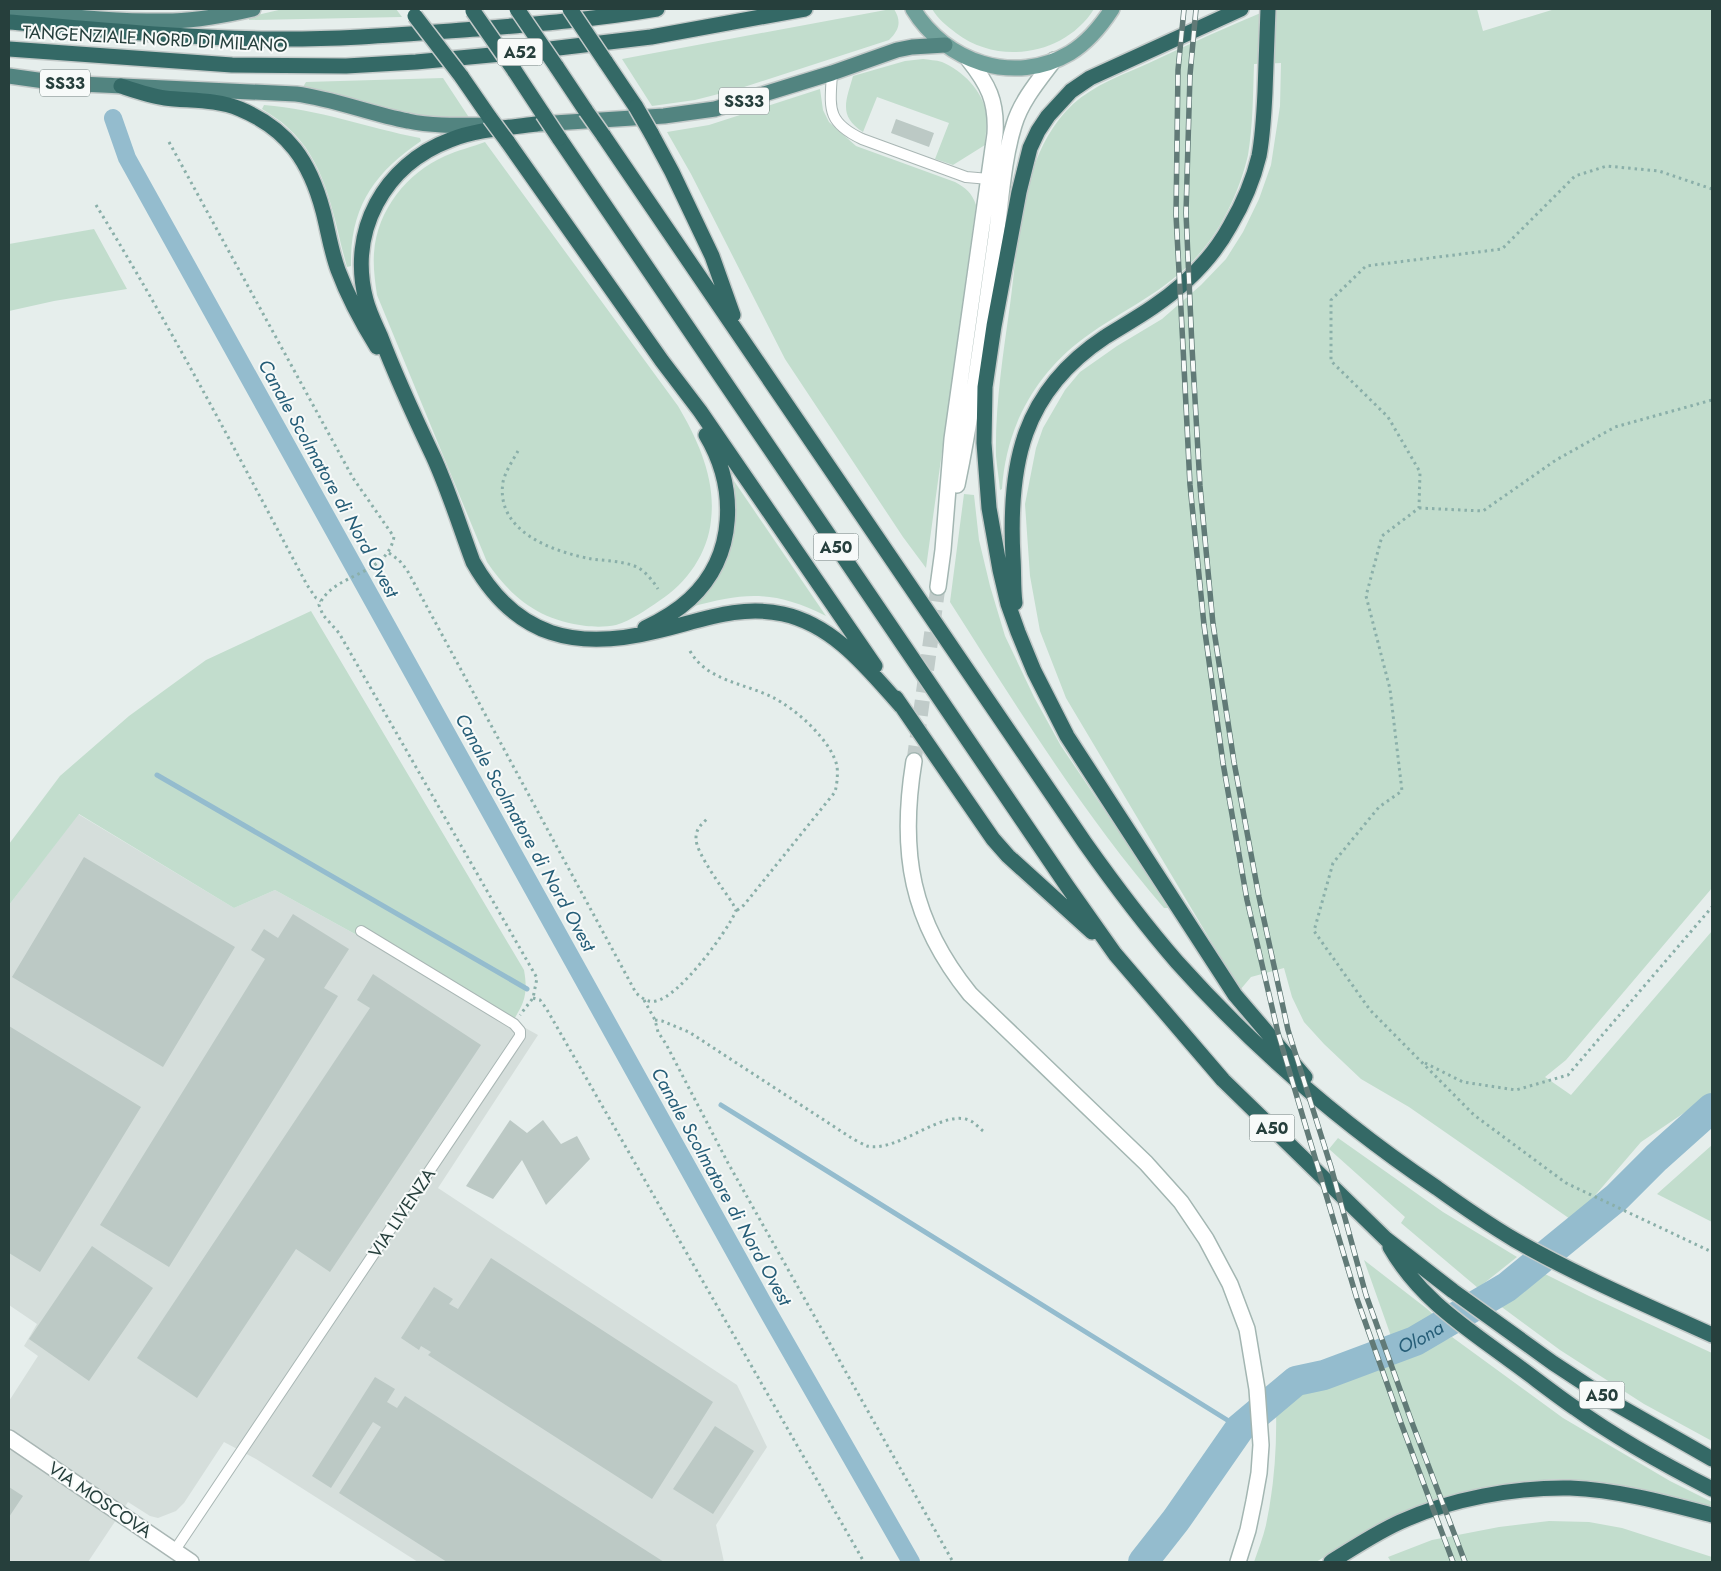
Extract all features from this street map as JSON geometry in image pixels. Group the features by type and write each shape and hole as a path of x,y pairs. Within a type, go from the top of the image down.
{"highway":[{"path":"9,11 80,18 174,21 224,15 253,9"},
{"name":"A50","path":"517,9 1018,748 1084,843 1134,910 1176,961 1222,1011 1269,1056 1398,1162 1513,1239 1566,1268 1712,1335"},
{"path":"570,9 636,107 672,172 712,256 741,337"},
{"name":"TANGENZIALE NORD DI MILANO","path":"9,22 155,34 268,39 354,38 514,26 657,9"},
{"name":"TANGENZIALE NORD DI MILANO","path":"9,49 232,66 346,66 416,62 533,51 651,37 805,9"},
{"path":"1241,9 1090,78 1071,91 1048,116 1038,131 1024,169 994,326 985,387 986,474 989,508 1008,604 1034,671 1067,736 1235,995 1334,1111"},
{"path":"1018,632 1012,540 1014,486 1016,464 1030,421 1041,401 1071,363 1088,349 1171,294 1204,263 1230,227 1248,190 1259,155 1263,122 1268,9"},
{"name":"A50","path":"472,10 514,70 539,119 559,138 1035,839 1116,954 1223,1080 1386,1239 1452,1291 1553,1363 1614,1403 1712,1459"},
{"path":"416,12 738,467 857,638 900,706 993,839 1008,856 1116,954"},
{"name":"SS33","path":"9,76 59,83 296,94 316,97 406,121 439,126 539,119 664,116 694,112 745,101 897,50 912,46 944,45"},
{"path":"121,86 163,98 195,100 237,108 265,122 290,143 300,156 313,180 337,268 348,294 365,328 397,381"},
{"path":"539,119 467,134 433,148 404,167 378,198 366,227 363,242 361,274 366,302 397,381 444,484 473,562 492,592 523,619 547,632 576,639 626,638 740,610 758,610 785,614 818,628 843,645 900,706"},
{"path":"626,638 676,611 692,598 713,568 721,550 727,522 728,501 720,463 662,361"},
{"path":"1386,1239 1409,1276 1434,1303 1476,1336 1576,1409 1677,1471 1712,1489"},
{"path":"1331,1562 1384,1530 1417,1515 1460,1501 1516,1492 1571,1488 1598,1491 1636,1497 1712,1515"}],"main road":[{"path":"913,9 920,20 944,45 968,59 1010,69 1025,68 1054,60 1070,53 1100,28 1112,9"},
{"path":"938,588 952,439 995,134 994,107 983,78 968,59"},
{"path":"943,550 974,394 997,229 1014,125 1019,111 1028,96 1054,60"},
{"path":"994,326 997,229"},
{"path":"914,761 908,804 908,852 912,877 921,910 936,945 952,971 970,994 1146,1163 1181,1202 1206,1238 1230,1284 1247,1329 1257,1388 1261,1445 1254,1502 1238,1562"},
{"name":"VIA MOSCOVA","path":"9,1438 191,1562"}],"lane":[{"path":"832,73 830,107 836,120 846,132 966,177 989,179"},
{"path":"361,931 514,1024"},
{"name":"VIA LIVENZA","path":"175,1550 517,1042 520,1031 514,1024"}],"path":[{"path":"170,142 353,478 394,537 389,553 381,561 330,590 319,606 323,615 339,633 537,978 533,998 514,1024"},
{"path":"1419,508 1420,472 1393,425 1388,417 1331,361 1331,300 1366,266 1502,249 1575,176 1606,166 1659,171 1712,189"},
{"path":"96,206 220,420 307,585 316,598 321,601"},
{"path":"1712,400 1615,427 1556,460 1483,511 1419,508 1382,536 1366,596 1390,689 1402,791 1379,808 1333,863 1314,930 1370,1010 1474,1115 1566,1183 1712,1252"},
{"path":"518,450 503,481 504,500 509,516 521,530 541,544 562,552 639,568 651,578 658,589"},
{"path":"389,553 399,560 407,570 636,993 644,1000 655,1020 658,1032 728,1162 953,1562"},
{"path":"644,1000 655,1001 666,997 693,972 730,924 736,912 744,905 835,792 838,781 836,764 818,733 806,720 772,697 718,677 695,659 690,651"},
{"path":"708,818 698,828 696,839 700,852 733,904 736,912"},
{"path":"1421,1061 1463,1082 1516,1090 1568,1075 1712,907"},
{"path":"533,998 540,1000 546,1008 864,1562"},
{"path":"655,1020 662,1020 689,1032 850,1137 868,1146 880,1146 898,1142 944,1121 970,1120 983,1131"}],"shaded area":[{"path":"78,814 234,908 275,890 538,1035 438,1188 737,1385 767,1447 716,1525 724,1562 418,1562 256,1459 224,1442 184,1503 176,1511 158,1518 150,1516 128,1502 88,1562 9,1562 9,1401 38,1356 24,1346 37,1324 9,1305 9,905"}],"green space":[{"path":"283,9 396,9 402,17 249,20 249,17"},
{"path":"894,9 899,22 895,33 889,40 738,89 695,100 652,106 622,59"},
{"path":"932,9 1094,9 1082,25 1066,37 1049,46 1030,51 1011,52 992,50 973,43 949,28"},
{"path":"1270,9 1477,9 1483,31 1555,9 1712,9 1712,888 1566,1060 1545,1077 1571,1095 1712,931 1712,1094 1641,1142 1573,1221 1409,1107 1361,1079 1304,1022 1292,997 1284,968 1251,977 1240,990 1066,698 1040,631 1030,576 1025,504 1036,448 1043,428 1065,390 1080,372 1117,346 1162,319 1201,285 1226,259 1243,232 1259,199 1271,165 1280,106 1281,63 1254,64 1252,121 1248,155 1231,203 1212,237 1205,247 1177,275 1162,287 1084,338 1051,369 1037,386 1017,424 1009,445 1002,489 1000,490 996,437 1002,362 1025,198 1032,172 1042,147 1055,124 1073,104 1090,91 1209,35"},
{"path":"923,59 942,62 957,70 971,83 984,106 987,122 985,145 953,165 935,159 949,123 877,97 863,132 855,126 847,114 846,100 853,76 905,61"},
{"path":"443,78 470,119 433,118 404,113 303,87 306,82"},
{"path":"820,89 823,110 829,122 856,146 955,182 968,191 976,205 926,568 903,537 785,359 691,174 667,132 709,125"},
{"path":"264,105 304,110 420,138 421,141 390,166 368,193 360,209 355,226 351,266 347,267 327,192 312,157 301,141 287,127 262,109"},
{"path":"485,142 678,406 699,446 704,460 711,490 712,505 709,532 701,555 687,576 669,594 639,614 616,625 586,626 555,619 541,613 529,606 507,587 487,562 377,295 374,264 376,237 381,222 396,195 418,172 431,163 450,154"},
{"path":"94,229 127,289 54,301 9,311 9,244"},
{"path":"734,481 826,616 791,602 759,596 728,598 691,607 721,567 730,547 735,525"},
{"path":"964,494 974,495 979,540 990,586 1005,636 1034,697 1061,746 1168,908 1164,908 1134,872 1078,798 950,602"},
{"path":"311,611 524,970 526,985 524,997 513,1021 275,890 234,908 79,814 9,905 9,844 60,776 129,716 206,660"},
{"path":"1338,1138 1443,1212 1517,1257 1478,1288 1401,1223 1405,1217 1329,1149"},
{"path":"1712,1145 1712,1222 1657,1194"},
{"path":"1364,1260 1426,1308 1435,1316 1392,1339"},
{"path":"1543,1273 1712,1353 1712,1441 1644,1404 1560,1350 1499,1305"},
{"path":"1452,1337 1563,1418 1670,1481 1712,1502 1712,1507 1611,1485 1557,1479 1531,1481 1494,1486 1463,1493 1412,1509 1387,1519 1316,1562 1254,1562 1265,1530 1269,1511 1275,1453 1276,1409 1305,1393 1392,1363"},
{"path":"1549,1521 1589,1522 1622,1528 1712,1557 1712,1562 1391,1562 1388,1557 1432,1540 1499,1527"}],"building":[{"path":"896,119 934,133 929,147 891,133"},
{"path":"84,857 235,947 163,1067 12,977"},
{"path":"293,914 349,949 324,988 338,996 169,1267 100,1225 265,959 251,950 264,929 278,938"},
{"path":"373,974 481,1045 330,1272 296,1249 197,1398 137,1358 370,1008 357,1000"},
{"path":"9,1026 141,1107 40,1272 9,1253"},
{"path":"510,1120 527,1133 543,1120 561,1144 577,1136 590,1159 546,1205 522,1160 493,1199 466,1186"},
{"path":"92,1246 153,1288 89,1381 29,1339"},
{"path":"491,1258 713,1402 652,1499 428,1355 431,1352 421,1346 419,1350 401,1338 434,1287 453,1299 449,1304 458,1309"},
{"path":"375,1377 395,1389 387,1402 397,1408 405,1396 664,1562 447,1562 339,1493 381,1427 373,1422 331,1488 312,1476"},
{"path":"715,1426 754,1451 713,1514 673,1489"},
{"path":"9,1487 23,1496 9,1517"}],"waterway":[{"name":"Canale Scolmatore di Nord Ovest","path":"113,118 127,158 763,1303 911,1562"},
{"path":"157,775 527,989"},
{"path":"721,1105 1240,1428"},
{"name":"Olona","path":"1143,1562 1176,1520 1240,1428 1296,1381 1324,1375 1415,1341 1507,1287 1617,1197 1656,1158 1712,1108"}],"tunnel":[{"path":"914,761 938,587"}],"railway":[{"path":"1184,9 1178,70 1176,215 1190,485 1204,625 1223,763 1247,900 1278,1033 1357,1299 1453,1562"},
{"path":"1196,9 1190,75 1186,213 1192,347 1200,486 1213,624 1234,762 1259,897 1288,1030 1331,1167 1366,1295 1465,1562"}]}
